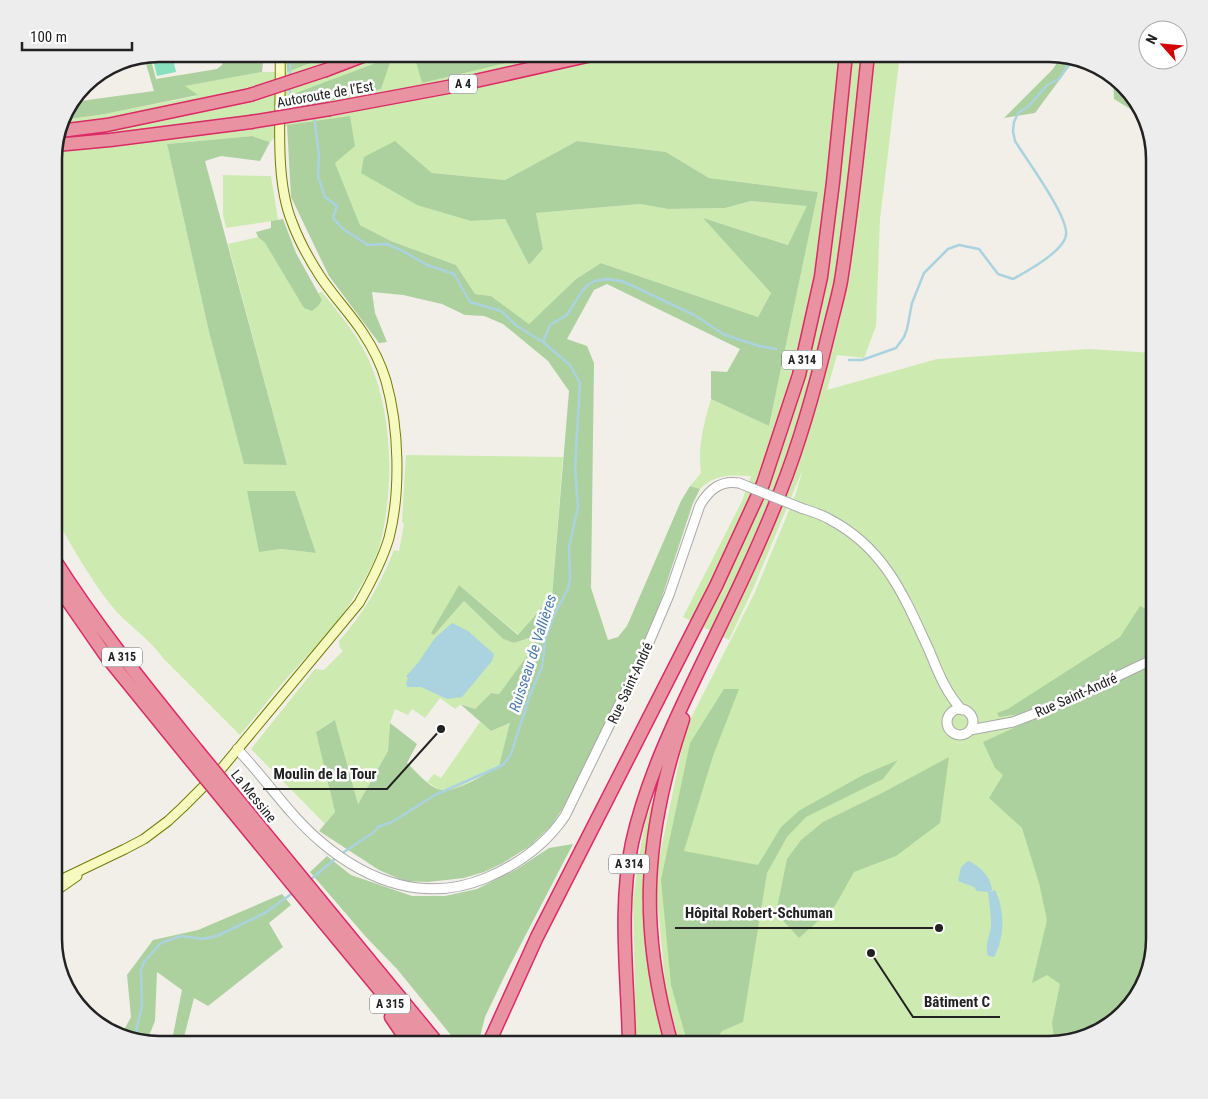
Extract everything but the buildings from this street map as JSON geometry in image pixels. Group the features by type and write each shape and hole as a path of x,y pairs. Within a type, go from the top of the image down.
{"highway":[{"name":"Autoroute de l’Est","path":"68,130 117,124 250,95 347,62"},
{"name":"Autoroute de l’Est","path":"64,144 251,122 330,109 462,84 560,62"},
{"name":"A 314","path":"492,1036 537,937 716,586 763,484 799,375 821,277 845,62"},
{"name":"A 314","path":"630,1036 626,911 632,845 649,784 688,693 781,490 820,372 840,282 854,186 867,62"},
{"name":"La Messine","path":"63,572 115,648 193,754"},
{"name":"La Messine","path":"63,594 106,656 193,754 329,920 431,1036"},
{"path":"670,1036 656,974 649,882 660,800 668,766 684,718 688,693"},
{"name":"La Messine","path":"329,920 356,962 417,1036"},
{"path":"356,962 404,1036"},
{"path":"495,1036 512,992"}],"main road":[{"path":"63,878 137,842 168,822 203,788 360,603 383,555 392,521 396,485 395,433 392,408 386,380 379,361 363,332 313,265 286,206 280,167 280,62"},
{"path":"63,886 98,862"}],"street":[{"name":"Rue Saint-André","path":"237,749 289,809 328,847 380,879 398,885 430,889 445,888 475,882 502,870 539,846 554,832 577,796 644,654 669,595 700,505 706,495 719,485 731,482 739,483 828,518 842,526 870,548 883,562 905,599 948,694 962,710"},
{"name":"Rue Saint-André","path":"970,730 1013,722 1052,707 1146,663"},
{"name":"Rue Saint-André","path":"948,694 949,716"},
{"path":"962,710 970,714 973,722 970,730 963,735 953,733 948,726 949,716 955,711 962,710"},
{"path":"972,718 996,726"}],"green space":[{"path":"154,62 174,62 176,72 157,76"},
{"path":"223,62 263,62 262,72 185,86 198,95 72,119 83,101 154,91 146,63 152,63 156,79 217,69"},
{"path":"286,62 314,62 287,72"},
{"path":"314,62 899,62 880,219 876,326 864,358 837,355 827,390 937,359 1089,349 1145,352 1146,939 1144,958 1138,976 1129,993 1117,1008 1102,1020 1085,1029 1067,1035 1054,1036 678,1036 666,993 655,878 686,728 755,592 795,496 803,469 753,589 729,640 683,617 742,501 751,476 724,476 711,480 700,489 690,486 701,473 701,445 711,399 769,426 818,192 709,178 666,152 577,141 505,180 432,173 395,141 471,221 505,219 529,265 543,249 536,213 640,204 668,209 725,208 751,201 808,206 789,245 705,219 771,293 758,317 601,263 576,279 529,324 491,296 475,294 456,265 391,241 360,225 335,163 287,125 270,142 252,136 167,144 209,332 244,463 287,465 228,244 258,237 265,243 280,268 322,300 318,293 322,292 351,330 366,354 382,399 386,423 389,448 388,498 380,544 370,569 347,608 240,735 116,611 102,594 63,531 63,147 66,135 72,119 197,96 184,86 262,72 287,72","holes":["295,491 316,553 281,549 259,551"]},
{"path":"379,62 390,62 381,89 294,109 296,93"},
{"path":"416,62 510,62 422,83"},
{"path":"1057,63 1070,65 1035,113 1004,118"},
{"path":"1113,88 1131,109 1114,99"},
{"path":"350,116 355,146 335,163 360,225 391,241 456,265 475,294 491,296 529,324 576,279 601,263 758,317 771,293 703,218 788,245 807,206 751,201 725,208 668,209 640,204 536,213 543,249 529,265 505,219 471,221 417,205 361,173 364,157 395,141 432,173 505,180 577,141 666,152 709,178 818,192 769,426 711,399 711,371 727,372 740,349 607,284 594,290 567,339 587,346 594,363 591,588 608,640 618,637 627,626 681,501 690,486 700,489 693,503 659,606 636,659 567,802 551,826 530,846 501,864 464,878 428,882 404,881 379,870 319,831 335,812 316,732 335,720 358,804 388,751 390,723 417,744 407,763 427,782 441,790 455,789 499,766 510,723 491,731 460,704 475,709 491,693 499,694 536,644 529,638 514,643 503,639 464,601 434,635 431,633 459,585 518,635 552,596 569,391 548,361 503,324 484,316 465,315 442,304 403,295 372,292 375,313 387,342 379,343 329,276 291,197 287,125"},
{"path":"252,136 270,142 260,161 221,156 205,161 287,465 244,464 209,332 167,144"},
{"path":"223,175 271,176 278,220 226,228 223,215"},
{"path":"283,219 296,253 322,300 312,311 304,308 265,243 258,237 256,232 271,228 271,221"},
{"path":"406,455 563,457 552,596 519,635 459,585 434,635 464,601 503,639 514,643 529,638 536,645 499,694 491,693 475,709 461,704 455,709 440,698 425,718 412,709 408,715 395,709 390,723 388,751 358,804 335,720 317,731 335,812 325,824 251,749 315,669 324,670 343,651 340,648 339,641 371,598 394,550 399,551 404,524 402,522"},
{"path":"247,491 295,491 316,553 281,549 259,552"},
{"path":"1140,606 1146,609 1146,659 1027,713 999,717 997,713 1008,709 1120,637"},
{"path":"1146,667 1146,939 1144,958 1135,982 1117,1008 1091,1026 1067,1035 1054,1036 1052,1023 1060,984 1047,975 1032,983 1047,920 1039,883 1022,828 989,798 1003,775 995,768 983,742"},
{"path":"724,689 739,689 713,756 684,851 758,865 781,827 800,810 863,775 898,760 883,779 806,817 787,837 767,873 743,1022 722,1031 719,1036 685,1036 671,985 661,880 690,743"},
{"path":"480,722 491,731 511,723 499,766 456,789 440,790 427,782 434,774 441,778"},
{"path":"949,757 940,823 896,856 854,872 835,906 799,938 776,913 787,859 801,840 823,822"},
{"path":"657,790 642,903 654,1006 663,1036 636,1036 633,901 646,818"},
{"path":"573,844 507,971 485,1017 480,1036 452,1036 397,969 366,937 310,872 327,856 351,875 412,896 445,896 477,889 517,869 549,848"},
{"path":"282,894 291,905 269,923 283,947 208,1006 194,998 184,1036 173,1036 182,990 157,972 155,1021 149,1036 124,1029 131,1017 127,975 153,940 198,930"}],"water":[{"path":"452,623 468,631 494,654 492,661 462,697 447,699 421,687 407,687 408,678 406,676 435,638"},
{"path":"968,861 976,865 987,876 992,890 989,892 995,890 1001,906 1002,932 994,957 988,956 987,951 991,924 988,892 977,891 974,887 958,881 961,867"}],"waterway":[{"path":"290,62 290,77"},
{"name":"Ruisseau de Vallières","path":"849,360 862,360 896,348 907,329 912,303 924,273 948,249 959,245 979,249 998,274 1013,279 1044,260 1059,248 1066,235 1061,215 1046,188 1015,141 1013,131 1018,113 1029,106 1047,85 1059,79 1068,64"},
{"path":"290,85 290,99 312,99 313,108"},
{"path":"314,116 319,155 318,176 325,197 337,206 333,218 343,229 368,245 387,244 427,265 454,274 470,302 501,311 517,326 543,342"},
{"name":"Ruisseau de Vallières","path":"341,854 373,833 378,827 392,822 435,795 503,765 511,754 530,695 542,667 545,641 554,615 568,589 570,578 569,547 578,507 575,468 580,383 570,365 543,342 550,325 567,315 582,291 589,284 607,279 621,281 633,286 694,315 725,335 759,346 776,349"},
{"name":"Ruisseau de Vallières","path":"309,881 337,857"},
{"name":"Ruisseau de Vallières","path":"136,1033 142,1006 141,970 144,962 161,943 181,936 202,939 217,936 265,913 294,892"}],"place":[{"name":"Moulin de la Tour","path":"441,729"},
{"name":"Hôpital Robert-Schuman","path":"939,928"},
{"name":"Bâtiment C","path":"871,953"}]}
